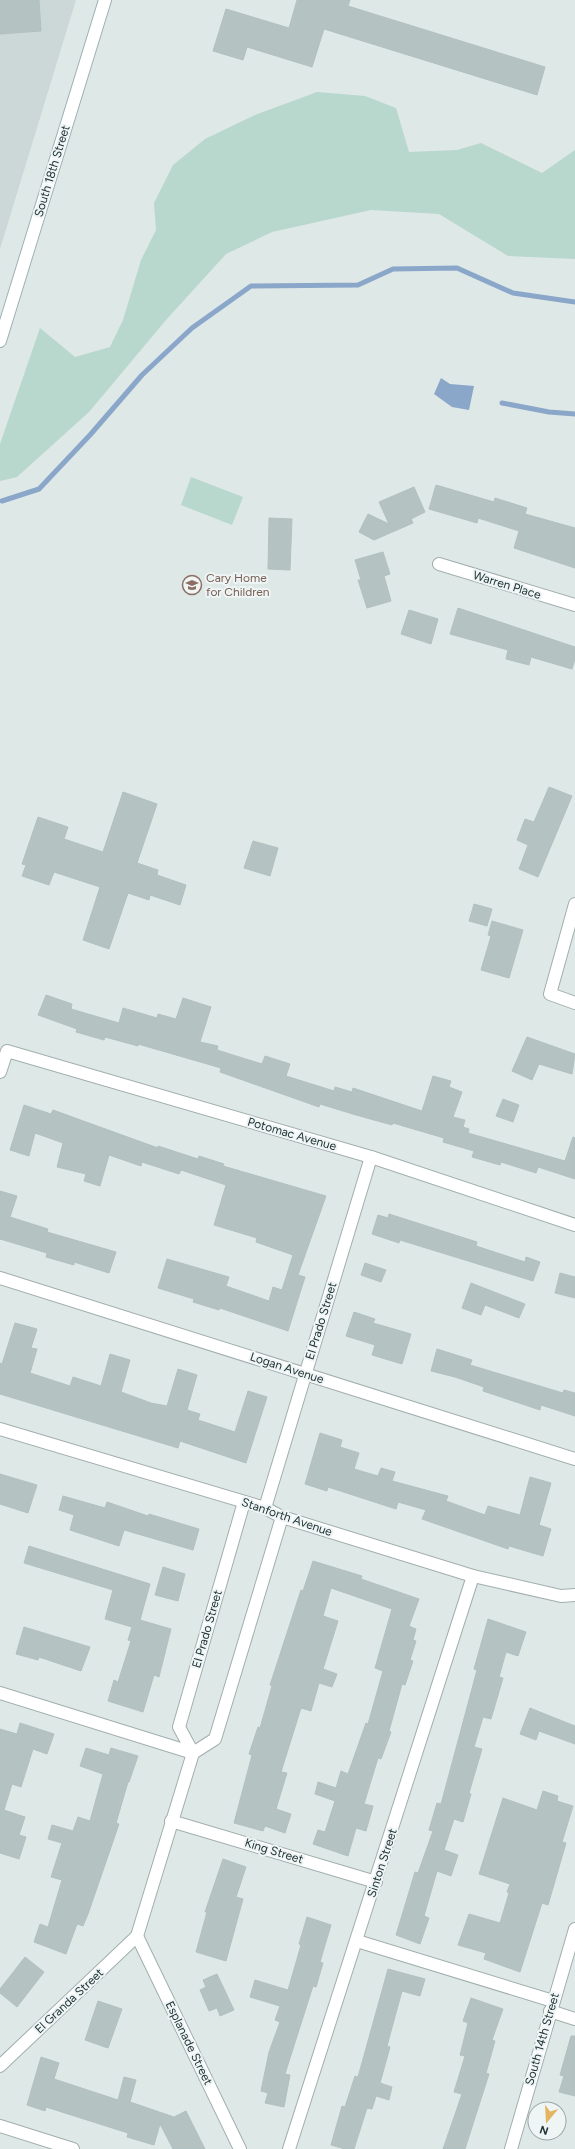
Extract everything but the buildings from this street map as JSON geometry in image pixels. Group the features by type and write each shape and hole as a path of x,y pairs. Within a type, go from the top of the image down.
{"street":[{"name":"South 18th Street","path":"0,341 105,0"},
{"name":"Warren Place","path":"439,564 575,605"},
{"path":"575,904 550,994 575,1003"},
{"name":"Potomac Avenue","path":"0,1072 7,1051 371,1157 575,1225"},
{"name":"El Prado Street","path":"265,1508 304,1374 371,1157"},
{"name":"Logan Avenue","path":"0,1278 575,1459"},
{"name":"Stanforth Avenue","path":"0,1429 265,1508 282,1517 473,1576 561,1596 575,1595"},
{"name":"El Prado Street","path":"193,1753 179,1727 244,1502"},
{"path":"137,1936 193,1753 216,1739 282,1517"},
{"name":"Sinton Street","path":"289,2149 376,1882 473,1576"},
{"path":"0,1693 193,1753"},
{"name":"King Street","path":"171,1821 376,1882"},
{"name":"South 14th Street","path":"511,2149 575,1929"},
{"name":"El Granda Street","path":"0,2066 137,1936"},
{"name":"Esplanade Street","path":"137,1936 240,2149"},
{"path":"357,1941 552,2006 575,2019"},
{"path":"0,2126 73,2149"}],"shaded area":[{"path":"0,0 76,0 0,249"}],"green space":[{"path":"317,92 365,96 396,108 409,152 457,150 481,143 542,173 575,150 575,259 508,256 439,214 371,210 272,232 226,254 166,320 89,412 17,477 0,481 0,444 40,328 75,357 110,347 123,320 141,260 156,230 154,203 173,165 205,139 255,115"},
{"path":"191,477 243,497 232,525 181,505"}],"water":[{"path":"441,378 450,384 474,386 469,410 452,407 434,394"}],"waterway":[{"path":"2,501 39,489 90,435 142,375 192,328 251,286 358,285 393,269 457,268 513,293 575,302"},
{"path":"502,403 549,412 575,414"}],"place":[{"name":"Cary Home for Children","path":"192,585"}]}
